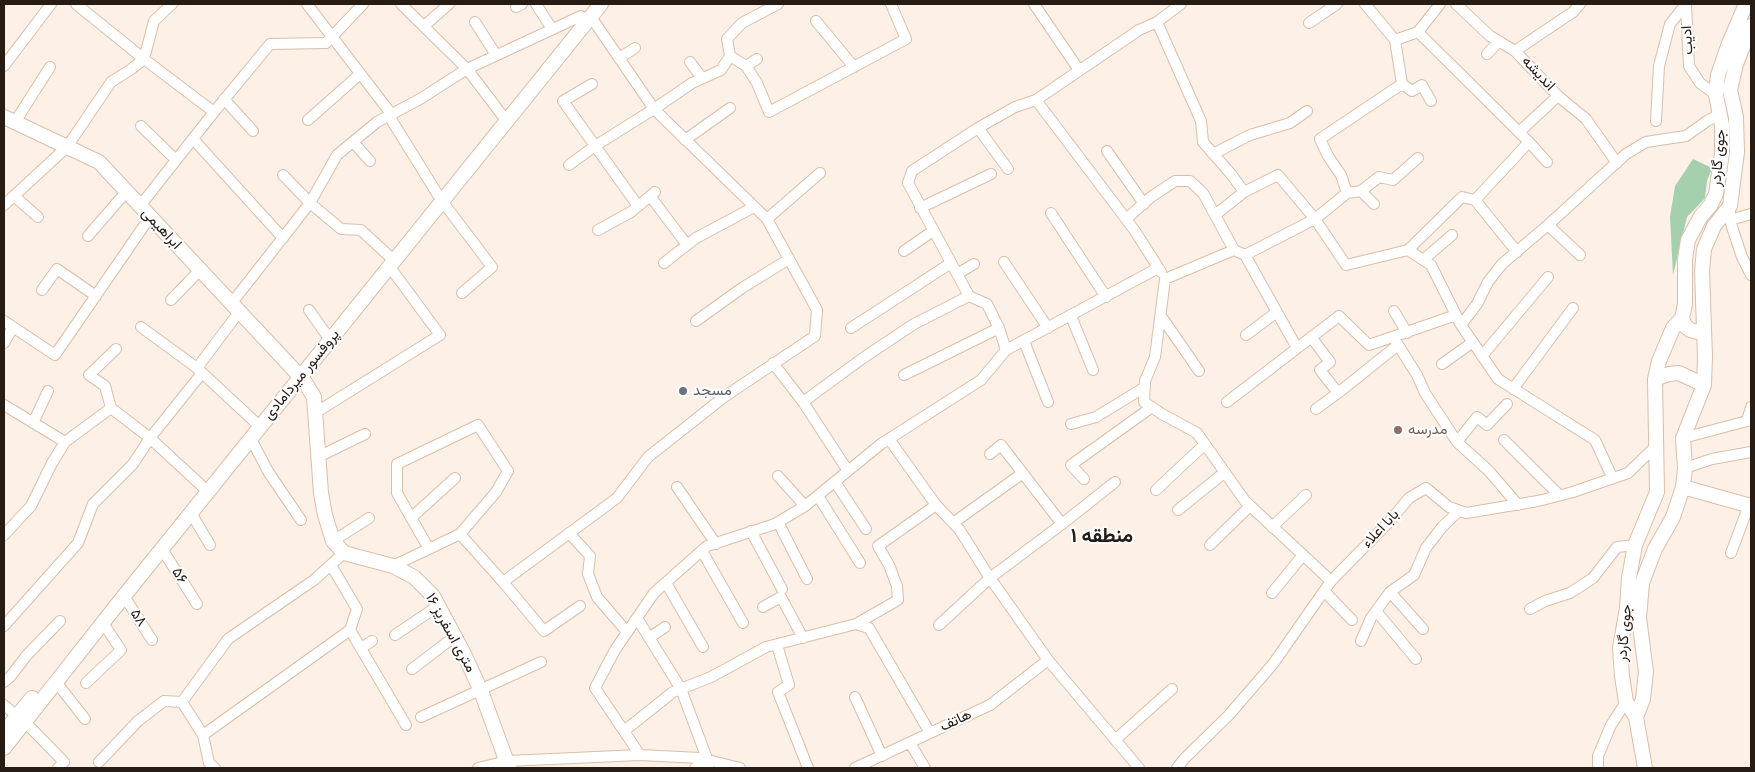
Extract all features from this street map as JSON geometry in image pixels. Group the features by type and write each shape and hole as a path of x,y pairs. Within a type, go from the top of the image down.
{"street":[{"path":"4,66 51,4"},
{"path":"76,4 214,112"},
{"path":"4,205 67,147 111,82 144,59 154,21 172,4"},
{"path":"307,4 390,115 440,198 492,267 462,292"},
{"path":"4,321 55,355 96,296 176,160 270,44 326,43 364,4"},
{"path":"401,4 467,69 504,117"},
{"path":"424,26 449,4"},
{"path":"536,4 552,29"},
{"name":"پروفسور میردامادی","path":"4,748 21,719 255,422 298,374 588,12 601,4"},
{"path":"569,165 692,83 721,70 730,56 727,39 742,23 778,4"},
{"path":"730,56 746,66 757,83 769,112 906,39 891,4"},
{"path":"1048,4 1036,7 1079,70"},
{"path":"1006,350 999,328 987,304 970,296 920,208 908,183 912,171 978,128 1016,107 1036,100 1139,30 1157,22 1181,4"},
{"path":"1308,23 1337,4"},
{"path":"1365,4 1395,40 1402,84 1412,91 1422,85 1431,101"},
{"path":"1395,40 1418,32 1440,4"},
{"path":"1456,4 1490,36 1515,50"},
{"name":"اندیشه","path":"1519,132 1558,96 1515,50 1573,12 1579,4"},
{"path":"1656,120 1659,66 1670,24 1686,4"},
{"name":"ادیب","path":"1686,4 1689,66 1700,83 1716,96"},
{"name":"جوی گاردر","path":"1636,717 1626,702 1620,648 1635,545 1657,492 1655,379 1659,361 1673,328 1682,318 1685,304 1685,259 1688,240 1701,216 1710,206 1717,185 1722,153 1722,125 1716,96 1718,75 1746,4"},
{"path":"4,626 78,543 93,504 133,464 199,371 235,308 283,238 310,203 337,155 377,122 420,99 467,69 588,12 654,109 767,219 817,310 814,336 724,396 648,457 617,498 503,582"},
{"path":"816,20 854,67"},
{"path":"475,22 496,55"},
{"path":"1157,22 1201,121 1203,142 1244,192"},
{"name":"جوی گاردر","path":"1636,717 1643,699 1646,672 1639,618 1642,583 1654,549 1673,517 1683,487 1685,468 1683,438 1704,385 1702,271 1704,249 1714,226 1730,206 1737,152 1736,117 1730,90 1736,64 1751,26"},
{"path":"1418,32 1547,162"},
{"path":"1487,54 1499,41"},
{"path":"619,58 635,48"},
{"path":"746,66 757,59"},
{"path":"690,62 702,78"},
{"path":"9,120 50,68"},
{"path":"308,120 360,74"},
{"path":"592,84 563,101 638,206"},
{"path":"1347,193 1341,175 1328,156 1320,139 1402,84"},
{"path":"1558,96 1586,119 1617,163"},
{"path":"224,99 253,131"},
{"path":"1036,100 1126,219 1165,279 1155,356 1145,381 1144,402 1197,433 1250,506 1331,581"},
{"path":"685,140 730,108"},
{"path":"1213,154 1250,135 1290,123 1307,111"},
{"path":"1461,325 1477,304 1488,282 1502,264 1626,154 1646,142 1686,136 1720,114"},
{"name":"ابراهیمی","path":"9,120 99,162 298,374"},
{"path":"141,126 176,160"},
{"path":"978,128 1008,170"},
{"path":"192,139 283,238"},
{"path":"353,142 370,162"},
{"path":"1475,200 1529,142"},
{"path":"1107,151 1144,204"},
{"path":"1245,255 1315,219 1347,193 1361,192 1379,177 1393,180 1418,158"},
{"path":"767,219 820,173"},
{"path":"920,208 991,174"},
{"path":"283,175 310,203 341,229 361,230 389,261 440,335 315,413"},
{"path":"1215,215 1244,192 1278,175 1315,219 1346,265 1408,250 1462,197 1475,200 1517,252"},
{"path":"1126,219 1175,181 1190,181 1203,193 1234,250 1245,255 1297,348"},
{"path":"88,236 126,192"},
{"path":"1361,192 1374,204"},
{"path":"598,230 631,212 652,194 687,244"},
{"path":"14,196 38,217"},
{"path":"664,263 696,238 754,206"},
{"path":"1730,206 1730,220 1742,257 1751,275"},
{"path":"1051,213 1106,297"},
{"path":"1730,220 1751,214"},
{"path":"1548,225 1580,255"},
{"path":"904,251 933,231"},
{"path":"1423,260 1452,235"},
{"path":"1165,279 1234,250"},
{"path":"1408,250 1431,265 1461,325 1498,380 1595,440 1612,478"},
{"path":"696,321 742,288 789,259"},
{"name":"پروفسور میردامادی","path":"4,732 21,719 56,682 251,439 326,334 389,261"},
{"path":"1004,262 1048,328"},
{"path":"851,328 951,263"},
{"path":"957,274 974,264"},
{"path":"640,755 595,688 627,632 654,594 666,582 707,546 778,522 805,506 889,439 981,380 1006,350 1158,268"},
{"path":"42,290 58,269 96,296"},
{"path":"171,300 200,270"},
{"path":"1482,356 1548,277"},
{"path":"803,402 863,358 914,324 970,296"},
{"path":"1513,389 1573,308"},
{"path":"309,310 326,334"},
{"path":"1394,311 1406,333"},
{"path":"1246,335 1276,312"},
{"path":"1071,316 1093,370"},
{"path":"1161,316 1199,371"},
{"path":"1227,402 1339,316 1369,345 1396,341"},
{"path":"1316,408 1338,393 1406,333 1456,316"},
{"path":"1682,318 1685,326 1690,330 1698,332 1703,328"},
{"path":"4,343 13,327"},
{"path":"141,328 199,371 255,422"},
{"path":"904,375 999,328"},
{"path":"1311,337 1330,362 1320,370 1338,393"},
{"path":"1024,341 1048,402"},
{"path":"1396,341 1417,375 1425,393 1457,442 1490,471 1518,505"},
{"path":"1442,364 1473,342"},
{"path":"116,349 89,375 105,386 111,408 150,438 203,487"},
{"path":"773,364 803,402 848,471"},
{"path":"1655,379 1679,373 1704,385"},
{"path":"182,702 228,639 314,580 344,553 333,541 320,493 314,397 298,374"},
{"path":"1071,424 1096,417 1145,387"},
{"path":"33,423 48,391"},
{"path":"1457,442 1477,417 1487,425 1507,404"},
{"path":"1084,479 1071,465 1152,407"},
{"path":"1683,438 1749,421 1751,407"},
{"path":"5,408 65,442"},
{"path":"4,535 31,506 52,463 65,442 111,408"},
{"path":"393,566 429,549 460,534 496,492 508,471 478,425 397,464 397,493 429,549"},
{"path":"318,457 365,434"},
{"path":"251,439 269,473 300,520"},
{"path":"889,439 936,505 953,523 1048,660 1138,768"},
{"path":"1504,440 1559,496"},
{"path":"1156,490 1205,444"},
{"path":"990,454 1001,445 1062,524"},
{"path":"1361,642 1376,611 1390,592 1414,575 1426,548 1442,526 1459,511 1466,513 1559,496 1628,473 1656,446"},
{"path":"1685,468 1712,458 1751,452"},
{"path":"1178,510 1225,472"},
{"path":"953,523 1023,473"},
{"path":"778,476 805,506"},
{"path":"412,518 456,478"},
{"path":"835,482 866,529"},
{"path":"939,625 990,578 1115,482"},
{"path":"677,487 716,544"},
{"path":"1683,487 1750,505 1731,553"},
{"name":"بابا اعلاء","path":"1177,768 1228,716 1273,664 1331,581 1389,522 1409,498 1426,488 1449,507 1459,511"},
{"path":"1272,526 1306,495"},
{"path":"818,496 860,563"},
{"path":"624,731 673,692 712,677 766,647 856,624 898,600 897,586 889,565 878,546 936,505"},
{"path":"1210,545 1250,506"},
{"path":"191,513 210,545"},
{"path":"333,541 369,518"},
{"path":"778,522 807,579"},
{"path":"752,532 782,589"},
{"path":"460,534 544,631 580,606"},
{"path":"569,534 590,556 588,574 597,597 627,632"},
{"path":"1530,609 1545,601 1570,593 1593,578 1617,547 1635,545 1654,549"},
{"name":"۵۶","path":"162,549 197,604"},
{"path":"702,551 743,623"},
{"name":"۱۶ متری اسفریز","path":"344,553 393,566 414,577 432,596 481,691 508,765"},
{"path":"1272,592 1303,555"},
{"path":"203,735 350,630 356,609 331,565"},
{"path":"666,582 703,647"},
{"path":"1324,591 1352,620"},
{"path":"1390,592 1423,629"},
{"name":"۵۸","path":"124,596 152,640"},
{"path":"763,607 781,597 803,638"},
{"path":"395,635 438,606"},
{"path":"1376,611 1416,659"},
{"path":"637,618 681,689 709,764"},
{"path":"4,682 60,621"},
{"path":"86,683 121,650 102,623"},
{"path":"856,624 869,628 930,733"},
{"path":"650,638 665,627"},
{"path":"350,630 406,725"},
{"path":"412,669 454,637"},
{"path":"361,648 372,642"},
{"path":"777,645 789,685 778,692 808,768"},
{"name":"هاتف","path":"855,768 990,706 1048,660"},
{"path":"421,717 541,662"},
{"path":"56,682 85,719"},
{"path":"1115,740 1172,690"},
{"path":"856,697 882,756"},
{"path":"99,762 138,721 164,701 182,702"},
{"path":"182,702 203,735 209,763 215,768"},
{"path":"1598,768 1598,756 1611,725 1626,702"},
{"path":"4,705 21,719 64,762 58,768"},
{"path":"1636,717 1645,768"},
{"path":"910,743 926,768"},
{"path":"478,768 566,758 640,755 740,768"},
{"path":"566,758 572,768"},
{"path":"695,768 709,764"}],"green space":[{"path":"1693,159 1712,168 1707,181 1705,198 1687,217 1673,275 1670,217 1675,186"}],"place":[{"name":"مسجد","path":"683,391"},
{"name":"مدرسه","path":"1398,430"}],"district":[{"name":"منطقه ۱","path":"1102,537"}]}
